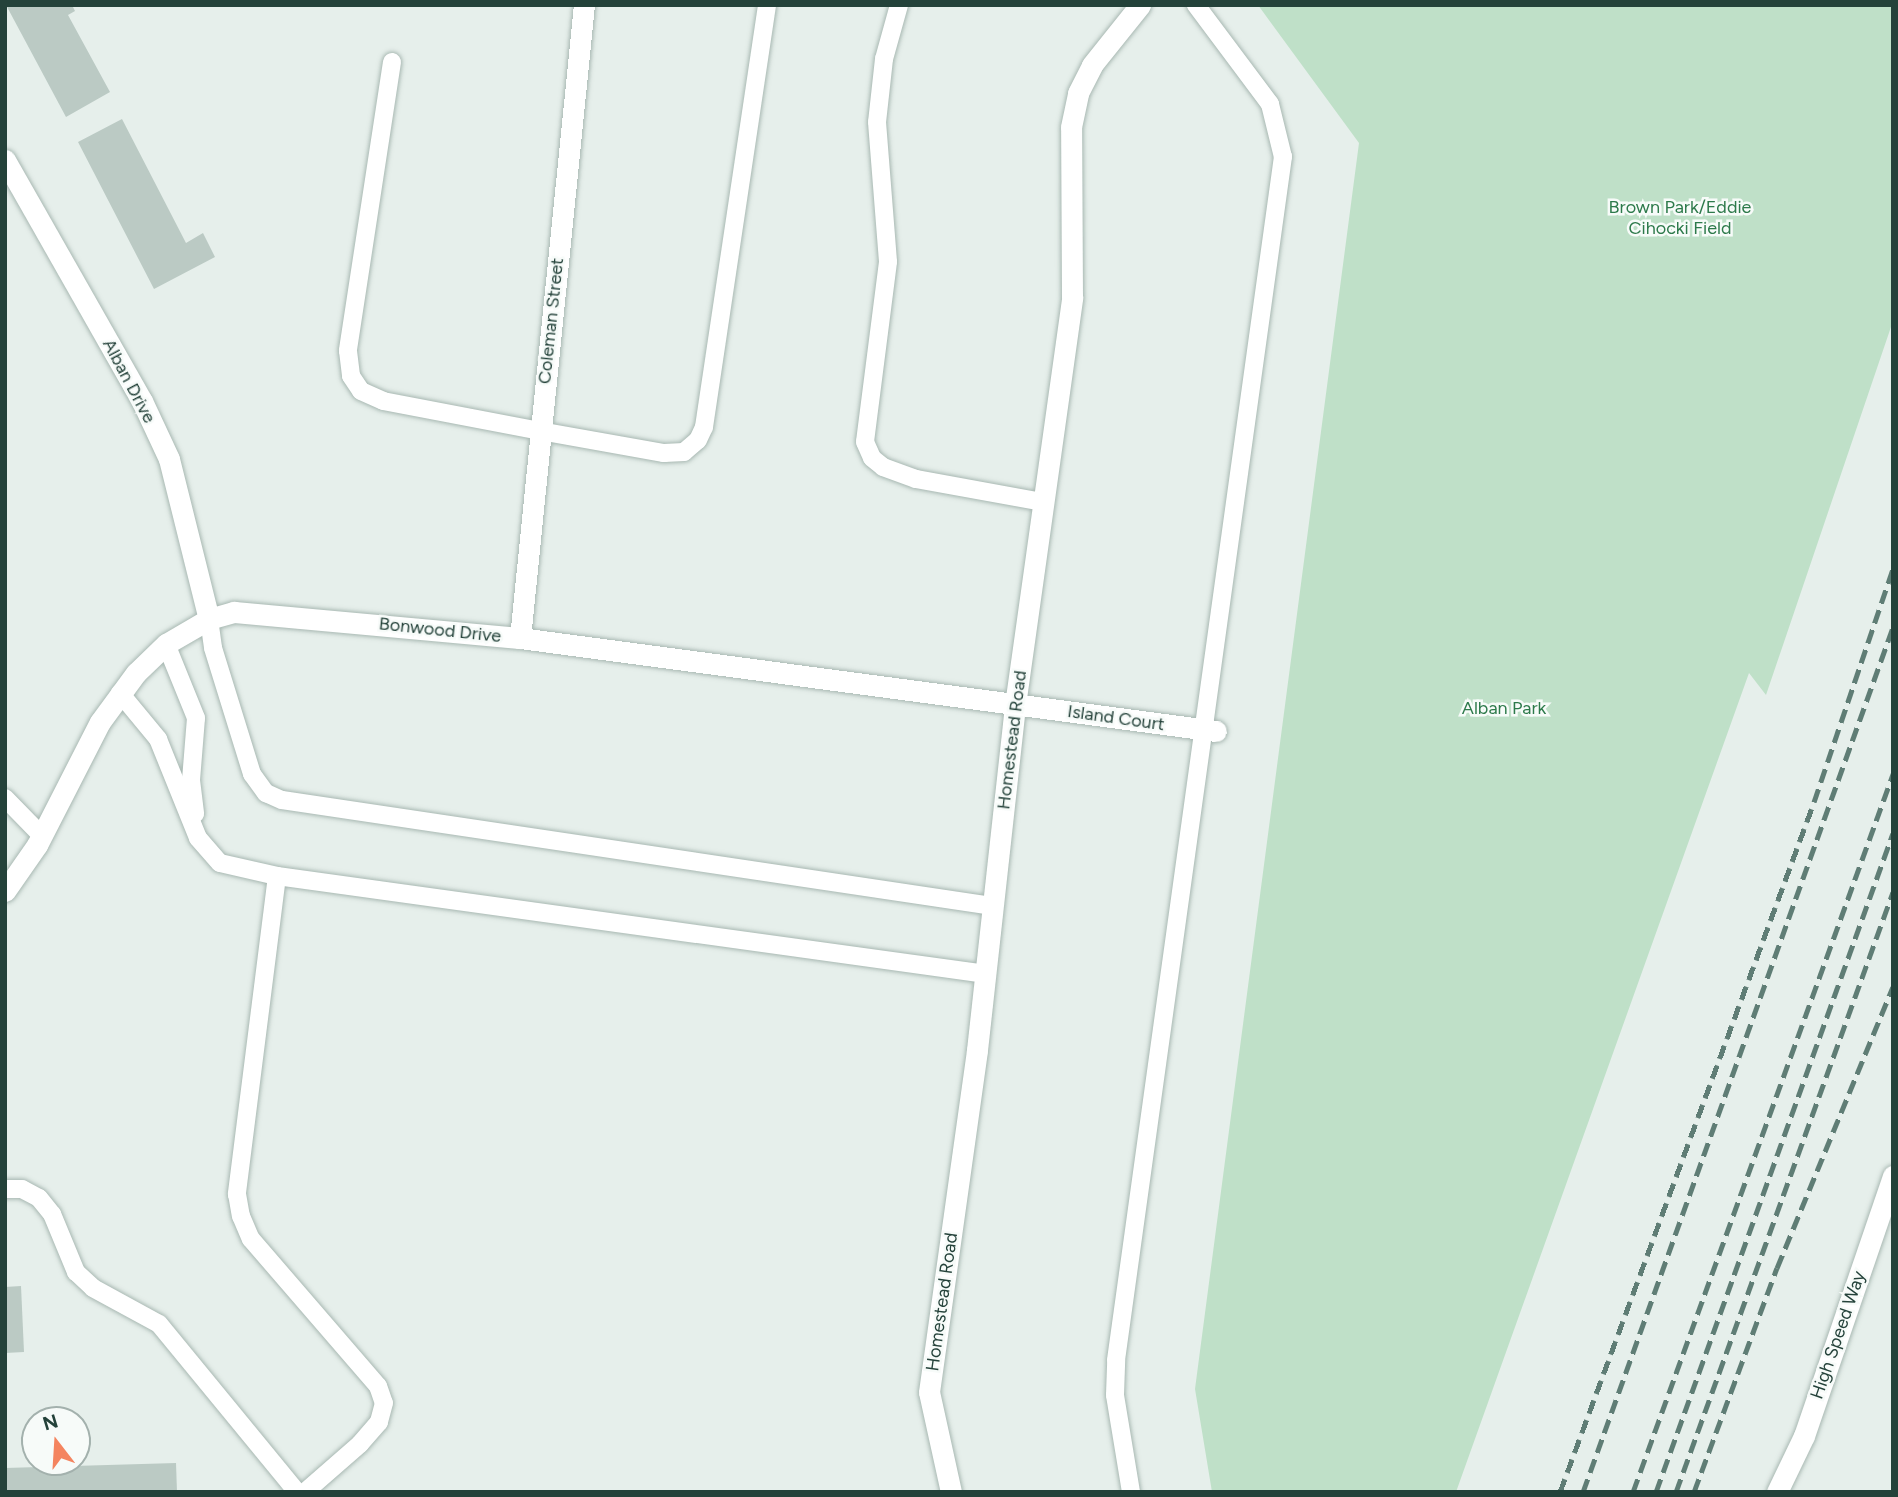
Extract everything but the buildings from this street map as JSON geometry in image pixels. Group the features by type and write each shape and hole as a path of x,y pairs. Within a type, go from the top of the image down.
{"street":[{"name":"Coleman Street","path":"520,638 584,5"},
{"name":"Homestead Road","path":"951,1492 929,1392 986,974 1015,705 1072,297 1070,173 1076,104 1092,65 1140,5"},
{"name":"Alban Drive","path":"5,160 142,401 169,458 209,619"},
{"name":"Bonwood Drive","path":"5,891 40,834 100,722 120,693 166,644 209,619 234,612 259,612 520,638 1015,705"},
{"name":"Island Court","path":"1015,705 1209,731"},
{"name":"High Speed Way","path":"1777,1492 1804,1436 1893,1176"}],"lane":[{"path":"392,62 348,351 351,376 361,391 383,401 540,431 664,453 684,452 698,440 767,5"},
{"path":"899,5 884,59 877,122 888,262 865,442 872,458 883,467 916,479 1042,502"},
{"path":"1130,1492 1115,1395 1116,1360 1209,731 1283,157 1270,104 1196,5"},
{"path":"209,619 213,648 252,774 266,793 282,800 993,906"},
{"path":"166,644 196,718 191,780 198,838"},
{"path":"120,693 158,739 198,838 220,863 277,876 986,974"},
{"path":"5,798 40,834"},
{"path":"277,876 237,1194 241,1216 251,1239 378,1386 384,1403 379,1422 360,1444 305,1492"},
{"path":"5,1189 22,1189 39,1198 52,1214 76,1272 93,1288 159,1324 297,1492"}],"green space":[{"name":"Alban Park","path":"1258,5 1893,5 1893,321 1766,695 1749,673 1456,1492 1212,1492 1195,1389 1359,143"}],"railway":[{"path":"1560,1492 1814,802 1893,569"},
{"path":"1583,1492 1893,627"},
{"path":"1633,1492 1893,774"},
{"path":"1656,1492 1893,833"},
{"path":"1676,1492 1893,892"},
{"path":"1694,1492 1777,1268 1893,987"}],"park label":[{"name":"Brown Park/Eddie Cihocki Field","path":"1680,218"}]}
